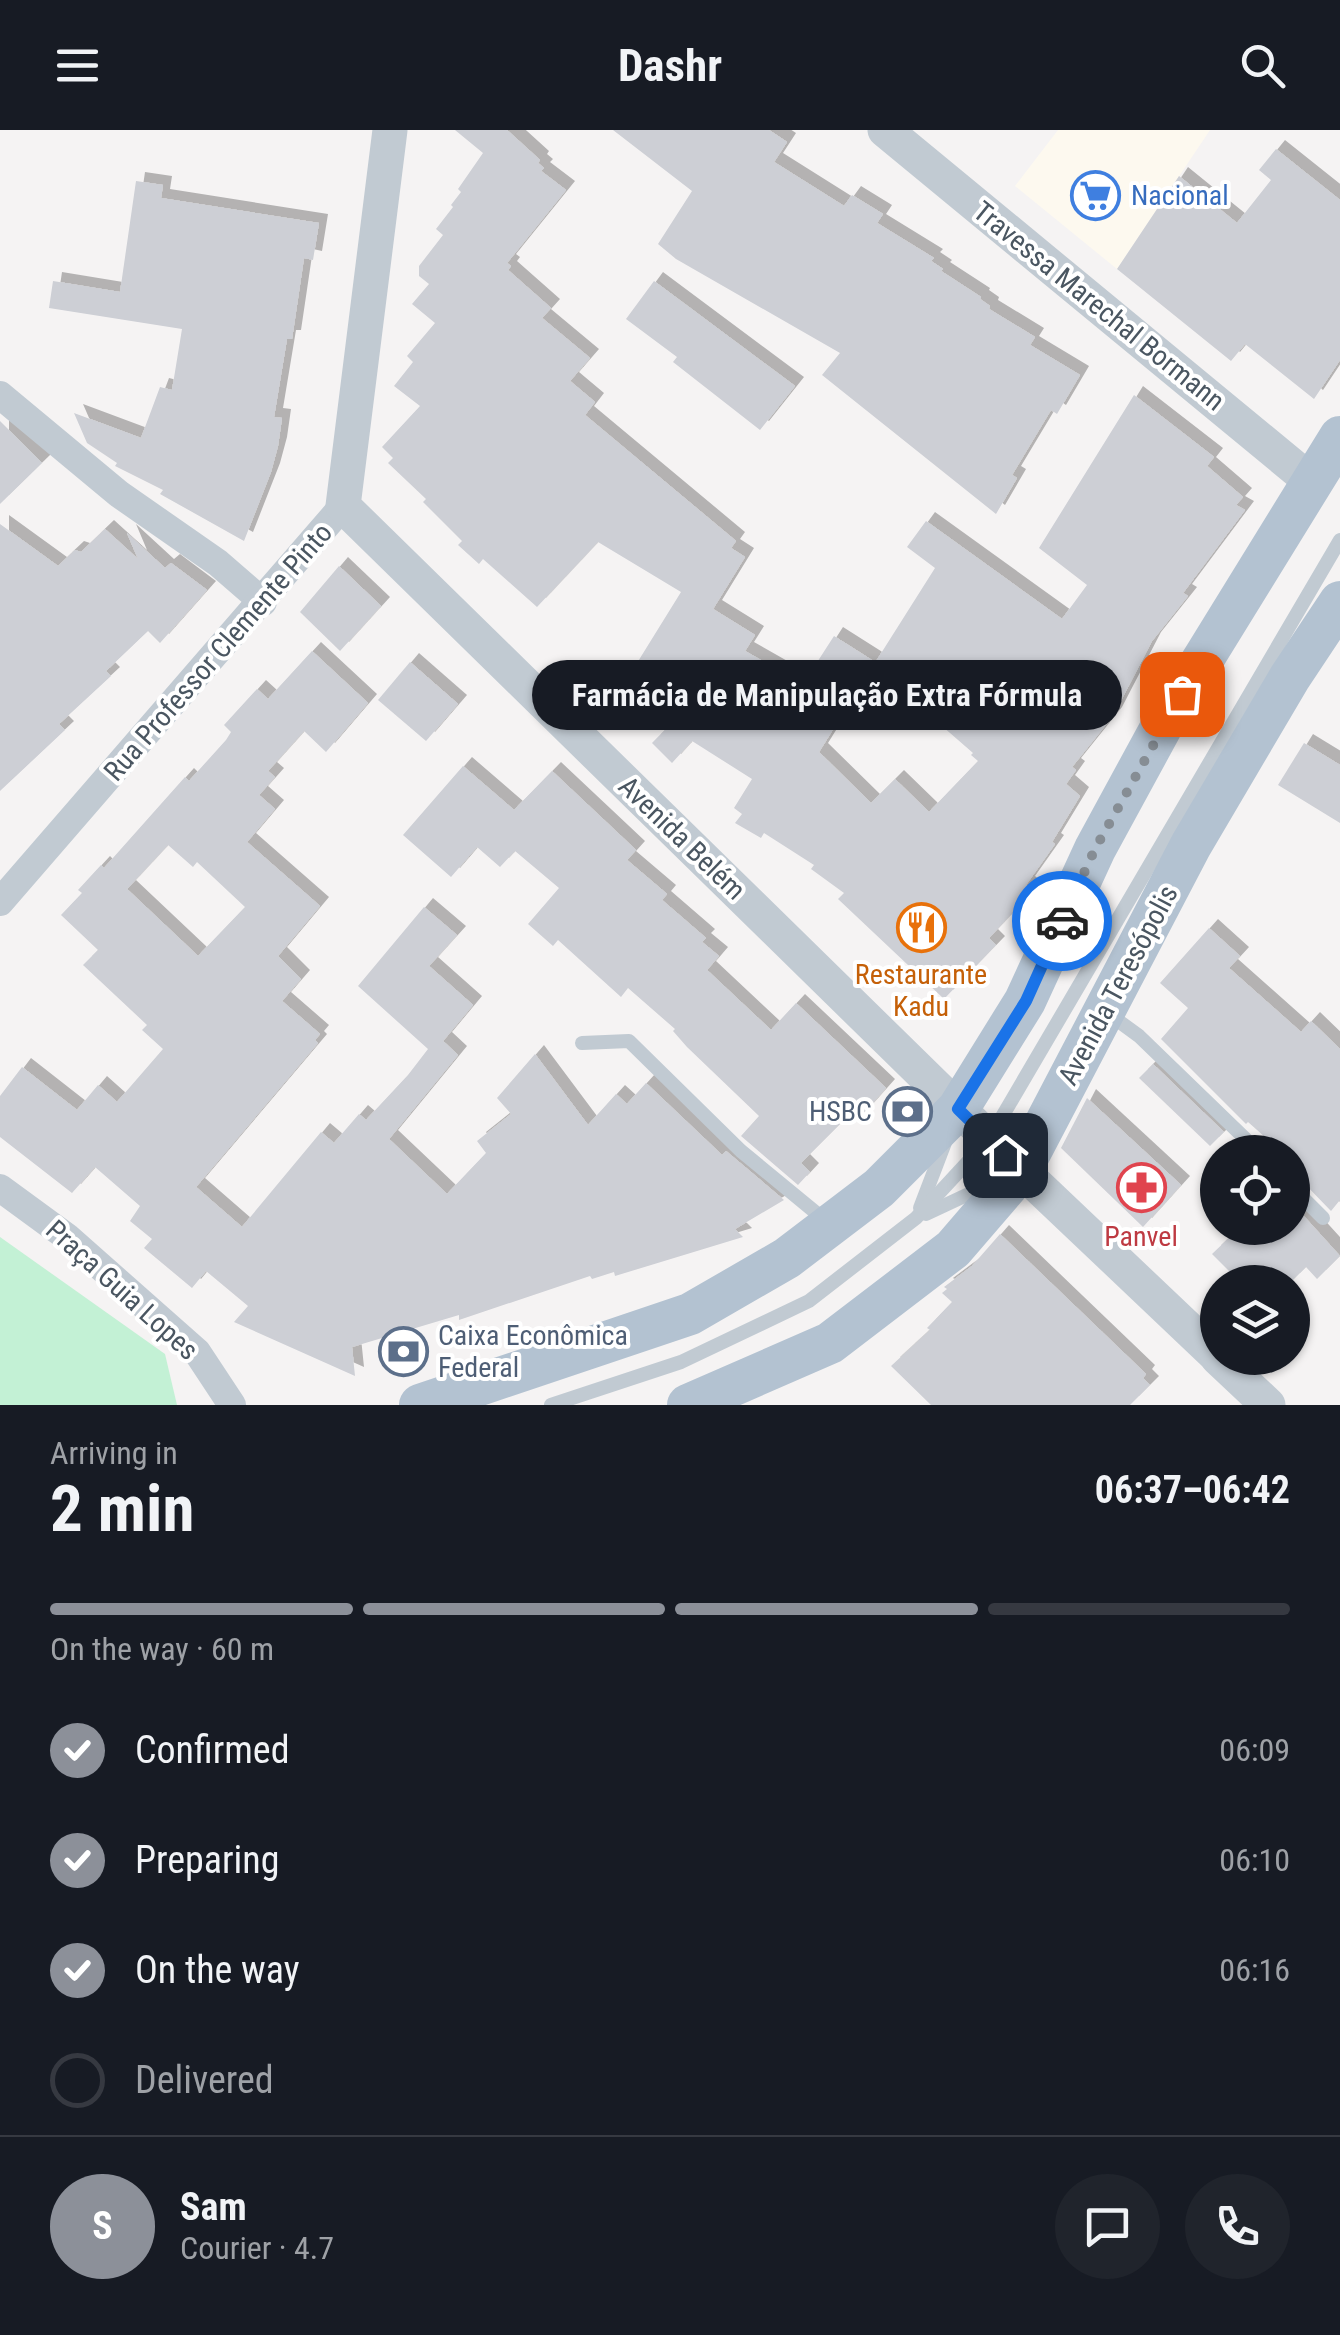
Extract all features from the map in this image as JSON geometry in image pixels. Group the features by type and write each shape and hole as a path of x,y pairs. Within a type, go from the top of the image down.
{"main road":[{"path":"420,1405 690,1314 787,1258 879,1188 958,1109 1026,1001 1095,849 1163,724 1340,437"},
{"name":"Avenida Teresópolis","path":"688,1405 830,1343 954,1249 1020,1170 1192,845 1290,677 1340,602"}],"street":[{"name":"Rua Professor Clemente Pinto","path":"0,902 343,506 390,130"},
{"name":"Travessa Marechal Bormann","path":"886,130 1313,483"},
{"path":"0,394 119,494 218,563 263,602"},
{"name":"Avenida Belém","path":"343,506 1020,1170 1200,1340"},
{"name":"Praça Guia Lopes","path":"0,1188 67,1237 198,1352 232,1405"},
{"name":"Avenida Belém","path":"1237,1375 1268,1405"}],"lane":[{"path":"551,1405 681,1362 810,1301 916,1218 990,1140 1340,540"},
{"path":"1104,1010 1139,1036 1241,1135"},
{"path":"582,1043 630,1041 741,1150 830,1224"},
{"path":"916,1218 958,1109"},
{"path":"916,1218 1020,1170"},
{"path":"1310,1205 1323,1218"}],"shaded area":[{"name":"Nacional","path":"1058,130 1210,130 1117,269 1015,186"}],"green space":[{"path":"0,1237 165,1354 177,1405 0,1405"}],"building":[{"path":"455,130 507,130 540,160 538,163 544,168 541,171 566,190 507,263 511,266 508,270 551,308 542,318 590,358 570,381 595,402 585,415 736,541 731,548 745,557 713,609 755,635 745,651 803,684 834,636 875,662 819,752 871,803 895,779 929,812 978,761 873,666 935,568 907,547 926,521 1062,619 1087,585 1039,548 1134,395 1214,457 1207,466 1243,497 1236,505 1245,510 1183,593 1188,596 1152,641 1113,716 1072,767 1076,770 1066,784 1080,796 1052,842 1055,844 1026,885 1033,891 989,938 996,945 944,999 838,899 844,893 811,869 814,865 764,833 761,838 735,823 742,814 734,808 752,779 692,741 672,763 652,743 695,699 637,663 681,592 598,542 537,607 483,559 479,564 458,545 462,541 388,463 393,458 382,447 420,406 394,386 413,362 407,356 435,323 412,304 429,284 419,276 419,266 443,235 436,229 483,153"},
{"path":"613,130 769,130 787,142 774,162 844,206 852,195 883,214 877,223 934,258 931,261 941,271 981,297 989,309 1035,337 1030,345 1080,375 1057,414 1051,410 1012,475 1017,478 996,514 822,375 840,353 676,259 658,244 692,191"},
{"path":"1276,149 1340,200 1340,360 1314,399 1245,344 1231,361 1117,269 1179,176 1237,223 1271,180 1259,170"},
{"path":"136,181 163,185 161,198 319,223 313,260 304,258 292,339 287,339 274,417 282,418 278,446 244,541 160,494 163,490 115,466 117,463 87,443 74,413 141,438 160,387 172,390 182,329 49,308 53,281 120,292"},
{"path":"654,281 795,386 760,430 673,362 677,357 626,319"},
{"path":"0,421 42,463 0,504"},
{"path":"0,524 58,566 75,550 81,552 105,529 138,559 127,533 165,568 171,563 207,590 160,643 148,631 106,671 111,676 59,724 65,730 0,791"},
{"path":"339,566 381,606 340,651 300,612"},
{"path":"312,651 368,703 326,752 304,731 268,771 275,777 259,795 275,809 247,842 320,906 278,956 301,979 282,1001 320,1034 315,1040 318,1043 196,1187 242,1227 321,1132 334,1143 359,1114 366,1120 408,1075 428,1049 358,986 424,907 457,935 429,966 473,1005 443,1041 458,1055 389,1139 447,1194 486,1153 477,1141 511,1114 497,1098 535,1054 588,1125 616,1094 627,1104 646,1083 722,1155 726,1151 784,1200 735,1229 743,1237 615,1276 614,1272 592,1279 590,1276 459,1320 459,1315 352,1347 355,1376 234,1322 248,1306 206,1271 192,1288 144,1248 152,1239 130,1221 140,1206 95,1167 72,1193 0,1137 0,1096 22,1067 77,1110 98,1085 117,1102 163,1049 142,1030 147,1025 83,965 98,950 61,915 101,865 104,868 185,777 189,781 226,740 231,732 224,725 257,689 268,699","holes":["168,845 193,867 197,862 245,907 198,956 127,889"]},
{"path":"410,662 458,704 426,741 378,700"},
{"path":"1304,743 1340,765 1340,823 1278,785"},
{"path":"463,766 514,810 552,771 636,850 627,860 667,894 662,900 706,938 702,942 719,956 707,970 771,1030 796,1003 886,1088 862,1115 855,1109 801,1163 810,1172 798,1185 741,1136 759,1116 687,1047 675,1029 628,988 621,997 558,940 553,946 528,924 559,888 515,851 500,867 477,847 451,877 403,835"},
{"path":"1209,928 1240,956 1229,968 1301,1032 1311,1021 1340,1049 1340,1200 1331,1211 1310,1189 1310,1135 1263,1135 1246,1124 1161,1039 1188,1008 1160,983"},
{"path":"1153,1064 1224,1132 1200,1136 1139,1078"},
{"path":"1087,1098 1181,1185 1143,1227 1061,1148"},
{"path":"1310,1223 1340,1256 1317,1279 1310,1265 1223,1265 1212,1254 1221,1245 1310,1245"},
{"path":"1000,1234 1146,1374 1143,1378 1150,1385 1130,1405 931,1405 891,1366 930,1330 927,1328 952,1302 942,1293 947,1289 944,1287 972,1266"}],"way so far":[{"path":"1062,921 1095,849 1182,694"}],"place":[{"name":"Nacional","path":"1096,195"},
{"name":"Farmácia de Manipulação Extra Fórmula","path":"1182,694"},
{"name":"Restaurante Kadu","path":"921,927"},
{"name":"HSBC","path":"907,1111"},
{"name":"Panvel","path":"1141,1188"},
{"name":"Caixa Econômica Federal","path":"403,1351"}],"route":[{"path":"1005,1155 958,1109 1026,1001 1062,921"}]}
